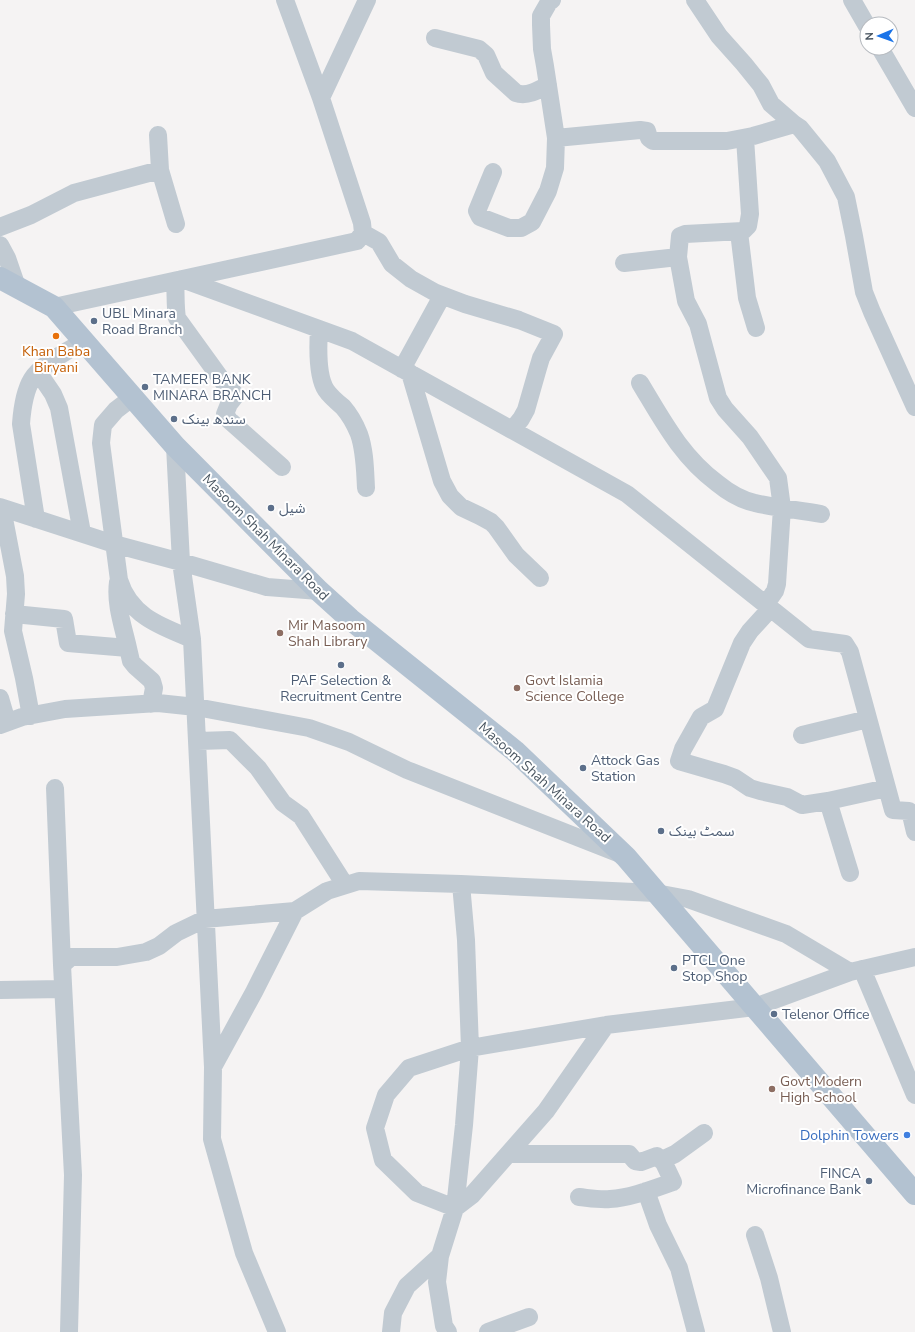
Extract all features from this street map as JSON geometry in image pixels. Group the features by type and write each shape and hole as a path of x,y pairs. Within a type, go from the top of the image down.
{"main road":[{"name":"Masoom Shah Minara Road","path":"9,282 54,307 175,446 319,591 350,618 515,751 626,857 915,1194"}],"street":[{"path":"54,307 357,241 363,233 362,223 285,0"},
{"path":"320,98 367,0"},
{"path":"493,172 477,211 480,217 509,228 522,228 532,222 548,191 555,168 556,138 542,49 541,25 541,16 549,2 552,0"},
{"path":"695,0 719,36 761,85 771,104 800,128 827,161 846,197 864,292 915,407"},
{"path":"852,0 861,16"},
{"path":"435,38 479,49 486,55 494,73 516,93 520,94 535,92 548,85"},
{"path":"885,56 915,108"},
{"path":"556,138 640,130 647,131 649,138 653,141 727,141 745,138 794,124"},
{"path":"158,134 160,170 176,224"},
{"path":"745,138 750,214 748,226 743,231 738,232 685,234 680,236 678,257 686,301 698,324 718,398 725,409 750,437 778,478 782,508 778,584 768,606 742,643 715,709 702,717 683,749 679,761 724,774 735,778 750,788 787,797 802,805 887,788"},
{"path":"0,227 31,215 74,193 160,170"},
{"path":"738,232 747,298 756,328"},
{"path":"363,233 379,242 392,264 411,279 436,293 465,304 519,320 554,334 539,362 526,410 512,430"},
{"path":"0,245 7,258 9,282"},
{"path":"624,263 678,257"},
{"path":"178,280 352,341 627,494 809,639 845,644 850,652 893,810 909,811 915,832"},
{"path":"178,280 176,301 177,318 224,383 236,395 229,404 225,414 229,420 282,467"},
{"path":"442,296 406,371 442,481 450,496 461,508 491,522 516,555 540,578"},
{"path":"319,329 318,350 322,382 326,390 344,408 359,434 363,451 366,488"},
{"path":"36,519 21,424 21,414 27,390 32,379 38,372 84,341"},
{"path":"38,372 53,394 59,408 82,533"},
{"path":"640,383 681,449 703,473 725,490 754,503 821,514"},
{"path":"133,397 116,410 104,425 101,443 114,544 122,590 140,613 160,626 192,639"},
{"path":"175,446 181,562 192,639 198,741 213,1067 212,1139 244,1253 277,1332"},
{"path":"31,716 12,631 16,594 15,576 1,508 114,544 267,587 319,591"},
{"path":"120,580 117,582 120,618 131,661 152,681 154,688 151,704"},
{"path":"14,614 64,619 68,643 128,648"},
{"path":"0,698 3,724 65,709 158,703 196,707 309,728 349,742 407,770 626,857"},
{"path":"802,735 868,719"},
{"path":"198,741 230,740 258,768 283,803 301,816 345,885"},
{"path":"55,788 63,989 73,1175 68,1332"},
{"path":"828,801 850,873"},
{"path":"62,965 71,957 117,957 146,952 159,946 176,933 205,919 295,911 327,891 359,881 656,893 688,899 786,934 856,971 915,1095"},
{"path":"448,1332 444,1326 437,1282 440,1256 455,1208 464,1125 470,1048 466,940 461,884"},
{"path":"213,1067 254,992 295,911"},
{"path":"455,1208 417,1193 383,1160 375,1128 386,1096 409,1068 470,1048 606,1026 755,1007 856,971 915,957"},
{"path":"0,990 63,989"},
{"path":"455,1208 472,1195 546,1111 606,1026"},
{"path":"662,1160 675,1154 704,1133"},
{"path":"508,1154 629,1154 635,1161 641,1162 657,1156 662,1160 673,1182 646,1191 608,1199 579,1197"},
{"path":"646,1191 658,1225 679,1268 696,1332"},
{"path":"756,1235 769,1278 782,1332"},
{"path":"391,1332 394,1313 407,1286 440,1256"},
{"path":"488,1332 529,1317"}],"place":[{"name":"UBL Minara Road Branch","path":"94,321"},
{"name":"Khan Baba Biryani","path":"56,336"},
{"name":"TAMEER BANK MINARA BRANCH","path":"145,387"},
{"name":"سندھ بینک","path":"174,419"},
{"name":"شیل","path":"271,508"},
{"name":"Mir Masoom Shah Library","path":"280,633"},
{"name":"PAF Selection & Recruitment Centre","path":"341,665"},
{"name":"Govt Islamia Science College","path":"517,688"},
{"name":"Attock Gas Station","path":"583,768"},
{"name":"سمٹ بینک","path":"661,831"},
{"name":"PTCL One Stop Shop","path":"674,968"},
{"name":"Telenor Office","path":"774,1014"},
{"name":"Govt Modern High School","path":"772,1089"},
{"name":"Dolphin Towers","path":"907,1135"},
{"name":"FINCA Microfinance Bank","path":"869,1181"}]}
